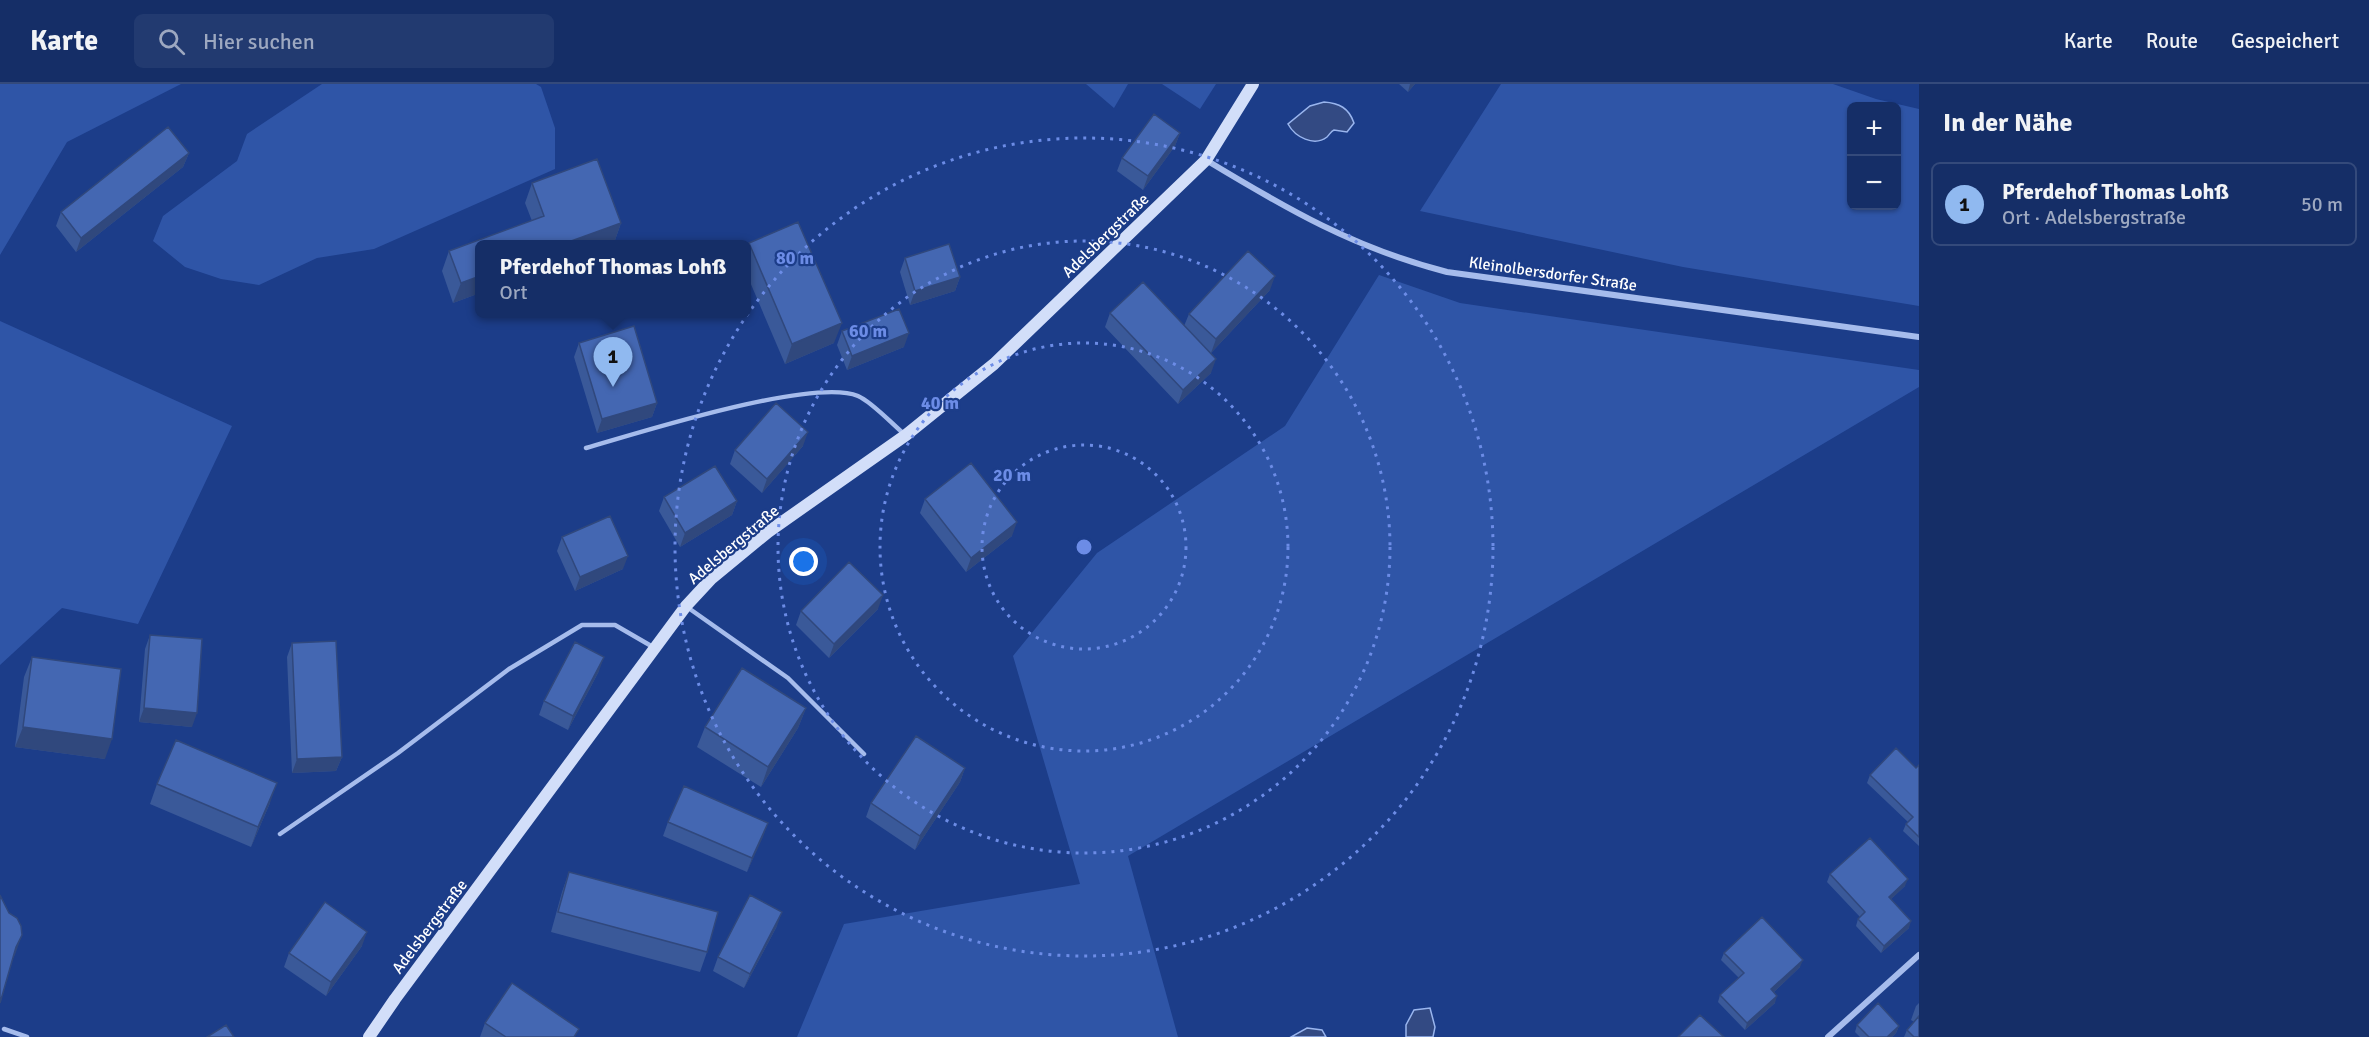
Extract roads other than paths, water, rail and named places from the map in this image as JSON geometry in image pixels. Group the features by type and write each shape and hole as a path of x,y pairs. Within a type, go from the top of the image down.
{"street":[{"name":"Adelsbergstraße","path":"369,1037 394,999 556,784 686,606 712,578 768,532 906,435 994,364 1206,160 1253,84"},
{"name":"Kleinolbersdorfer Straße","path":"1206,160 1303,217 1345,238 1412,263 1447,272 1919,337"},
{"path":"1828,1037 1919,955"}],"lane":[{"path":"586,448 771,398 839,391 859,396 906,435"},
{"path":"686,606 738,640 788,678 864,754"},
{"path":"280,834 398,753 509,669 582,625 615,625 655,648"},
{"path":"4,1029 27,1037"}],"place":[{"name":"Pferdehof Thomas Lohß","path":"613,387"}]}
